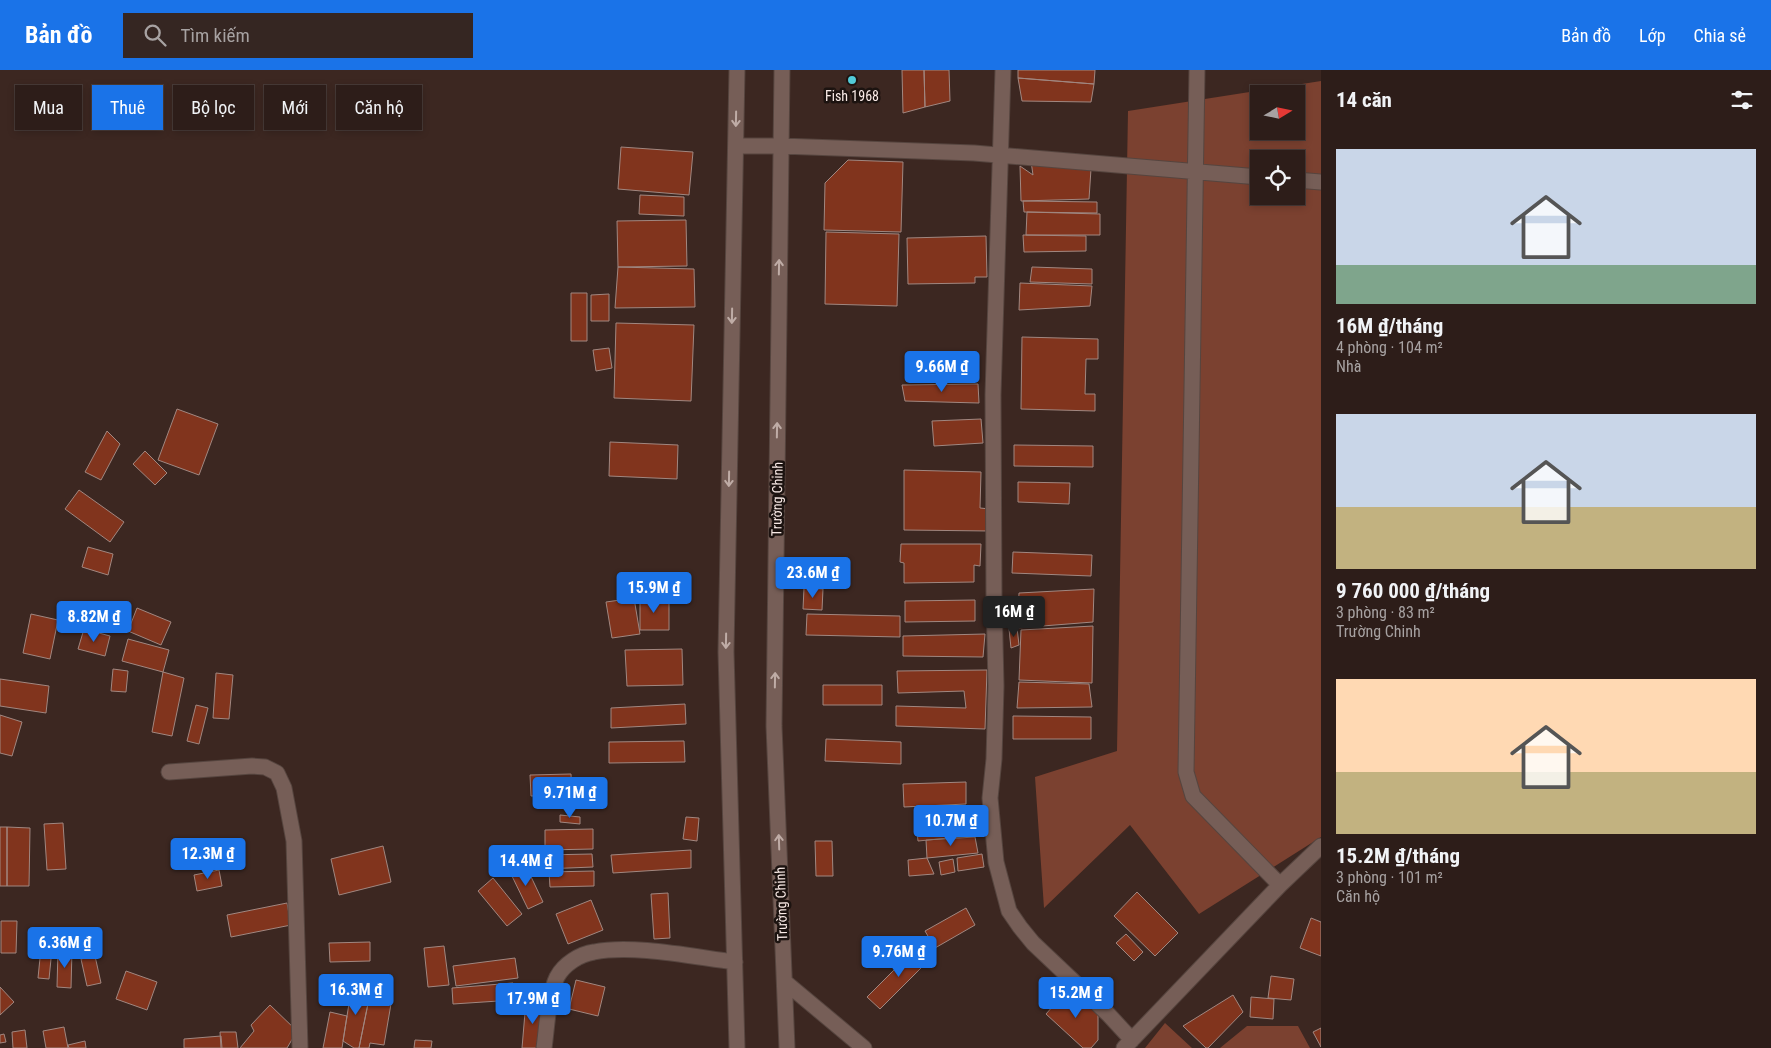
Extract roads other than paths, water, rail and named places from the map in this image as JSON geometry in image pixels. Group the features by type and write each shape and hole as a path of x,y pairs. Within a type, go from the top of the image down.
{"street":[{"path":"737,70 726,652 737,1048"},
{"name":"Trường Chinh","path":"782,70 774,726 787,1048"},
{"path":"1003,70 993,395 996,686 994,759 990,798 996,862 1009,912 1033,943 1108,1014 1128,1044 1280,885 1321,846"},
{"path":"1197,70 1186,772 1193,796 1280,885"},
{"path":"736,146 974,153 1250,176"},
{"path":"1305,181 1321,182"},
{"path":"169,772 252,766 277,772 284,788 294,841 300,1048"},
{"path":"544,1048 549,1008 557,976 566,966 580,956 607,950 644,950 735,962"},
{"path":"785,982 864,1048"}],"place":[{"name":"Fish 1968","path":"852,80"}]}
